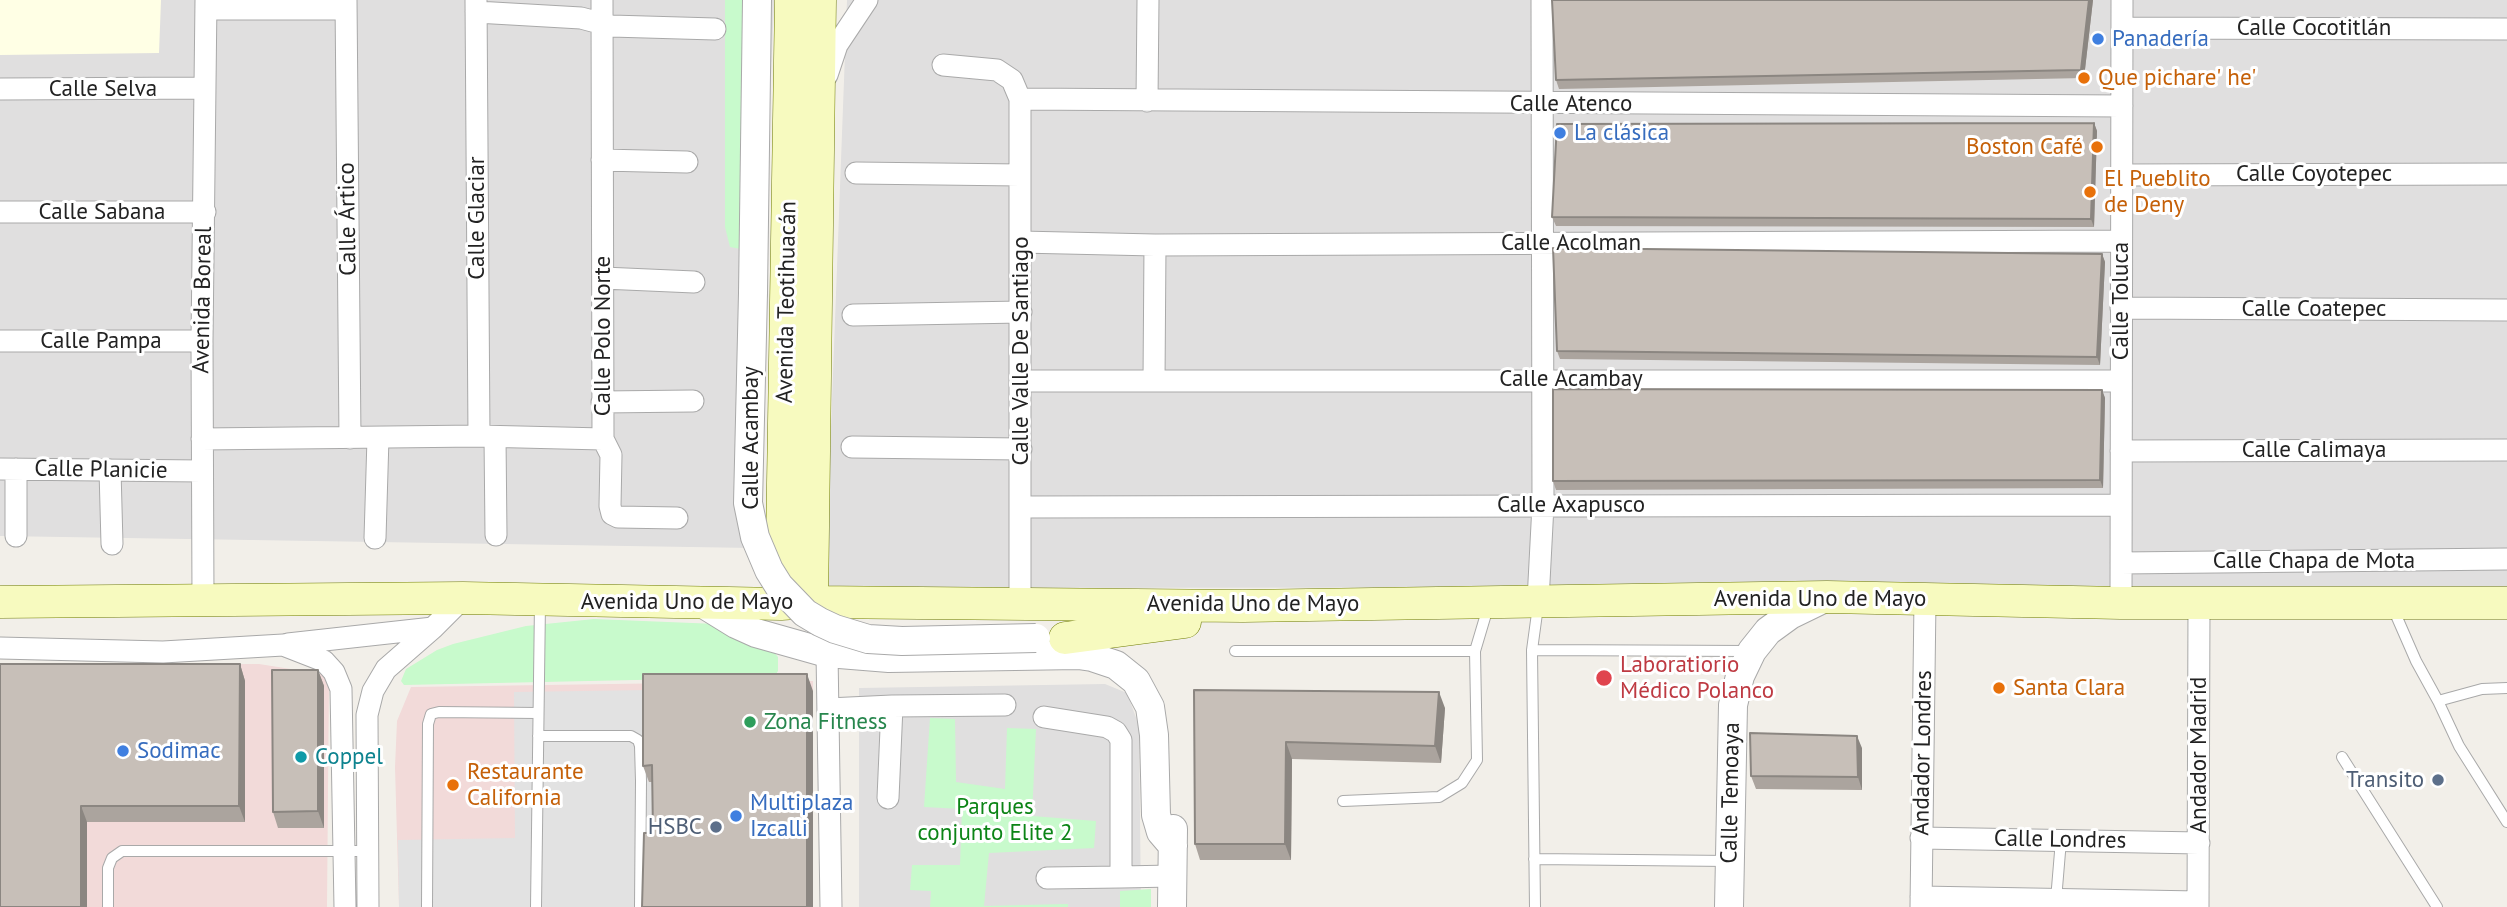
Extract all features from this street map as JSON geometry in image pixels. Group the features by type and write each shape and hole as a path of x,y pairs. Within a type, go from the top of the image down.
{"main road":[{"name":"Avenida Teotihuacán","path":"791,0 799,430 812,602"},
{"name":"Avenida Teotihuacán","path":"781,604 799,430 818,100 820,0"},
{"name":"Avenida Uno de Mayo","path":"0,602 463,598 781,604 1272,605 1827,597 2121,603 2507,603"},
{"path":"1050,638 1213,619 1272,605"}],"street":[{"name":"Calle Polo Norte","path":"202,439 487,436 603,439 602,0"},
{"name":"Calle Acambay","path":"757,0 748,503 755,537 769,570 779,586 805,613 835,629 868,639 902,641 1050,638 1093,641 1132,654 1144,662 1164,691 1172,719 1172,907"},
{"path":"818,100 836,45 867,0"},
{"path":"1147,101 1148,0"},
{"path":"1538,601 1543,505 1542,0"},
{"name":"Calle Toluca","path":"2121,603 2122,0"},
{"path":"206,5 346,5"},
{"name":"Avenida Boreal","path":"204,600 202,341 206,5"},
{"name":"Calle Ártico","path":"346,5 349,438"},
{"path":"476,6 581,18 611,26 715,29"},
{"name":"Calle Glaciar","path":"476,6 487,436 496,536"},
{"name":"Calle Cocotitlán","path":"2122,28 2507,29"},
{"path":"943,65 997,71 1012,80 1020,99"},
{"name":"Calle Selva","path":"0,89 205,88"},
{"name":"Calle Atenco","path":"1020,99 2122,106"},
{"name":"Calle Valle De Santiago","path":"1020,99 1020,604"},
{"path":"602,160 687,162"},
{"path":"856,173 1020,175"},
{"name":"Calle Coyotepec","path":"2122,175 2507,174"},
{"name":"Calle Sabana","path":"0,212 205,212"},
{"name":"Calle Acolman","path":"1020,242 1155,244 2121,241"},
{"path":"1154,381 1155,244"},
{"path":"603,278 694,282"},
{"name":"Calle Coatepec","path":"2121,308 2507,310"},
{"path":"853,316 1020,312"},
{"name":"Calle Pampa","path":"0,341 202,341"},
{"name":"Calle Acambay","path":"1021,381 2121,380"},
{"path":"603,402 693,401"},
{"path":"375,538 377,438"},
{"path":"603,439 611,455 612,514 677,518"},
{"path":"852,447 1021,449"},
{"name":"Calle Calimaya","path":"2121,451 2507,450"},
{"path":"8,469 16,536"},
{"name":"Calle Planicie","path":"8,469 202,471"},
{"path":"110,470 112,544"},
{"name":"Calle Axapusco","path":"1021,507 2121,505"},
{"name":"Calle Chapa de Mota","path":"2121,562 2507,559"},
{"name":"Calle Temoaya","path":"1729,907 1733,705 1740,676 1752,651 1768,631 1790,615 1827,597"},
{"path":"368,907 367,715 373,691 386,669 463,598"},
{"name":"Andador Londres","path":"1921,902 1926,600"},
{"path":"702,603 718,615 746,629 827,653 889,658 1079,655 1116,666 1136,681 1150,706 1154,735 1156,815 1160,832 1173,846"},
{"path":"831,907 827,653 844,623 873,603"},
{"name":"Andador Madrid","path":"2198,905 2199,603"},
{"path":"0,648 163,652 283,645 433,628"},
{"path":"283,645 324,661 334,673 341,689 345,907"},
{"path":"828,709 1006,705"},
{"path":"888,798 892,706"},
{"path":"1044,717 1108,727 1116,732 1121,740 1121,877"},
{"name":"Calle Londres","path":"1921,838 2199,843"},
{"path":"1047,878 1172,876"},
{"path":"1921,902 2198,905"}],"lane":[{"path":"536,907 540,600"},
{"path":"1535,907 1532,650 1538,601"},
{"path":"1343,801 1439,797 1462,783 1478,760 1475,651 1489,602"},
{"path":"2391,603 2459,746 2507,822"},
{"path":"1235,650 1475,651"},
{"path":"1532,650 1752,651"},
{"path":"2438,701 2482,690 2507,688"},
{"path":"427,907 428,724 431,714 538,713"},
{"path":"538,736 631,736 638,740 640,907"},
{"path":"2342,757 2437,907"},
{"path":"2056,903 2060,840"},
{"path":"108,907 108,868 112,858 122,852 368,851"},
{"path":"1534,859 1728,861"}],"shaded area":[{"path":"0,0 774,0 753,548 0,536"},
{"path":"0,0 161,0 159,53 0,55"},
{"path":"847,0 2507,0 2507,590 2131,587 825,588"},
{"path":"259,664 329,675 327,907 0,907 0,665"},
{"path":"813,681 813,907 399,907 395,767 397,721 411,687"},
{"path":"1105,684 1127,693 1139,726 1141,907 859,907 859,688"},
{"path":"649,690 648,781 658,782 648,907 399,907 398,840 515,838 514,692"}],"green space":[{"path":"725,0 750,0 746,250 730,247 725,227"},
{"path":"594,619 717,624 772,650 778,657 778,671 774,677 404,685 401,681 406,669 437,650 453,644 526,626"},
{"name":"Parques conjunto Elite 2","path":"930,718 955,719 956,782 1005,789 1007,728 1036,729 1032,816 1096,821 1094,848 989,853 984,906 1068,904 1068,907 930,907 931,891 910,890 912,865 960,865 962,809 924,807"},
{"name":"Parques conjunto Elite 2","path":"1151,889 1151,907 1120,907 1120,891"}],"building":[{"path":"1552,0 2089,0 2081,70 1556,80"},
{"path":"2094,123 2091,219 1552,217 1557,124"},
{"path":"1553,248 2102,254 2097,357 1557,351"},
{"path":"1553,389 2102,390 2100,480 1553,481"},
{"name":"Sodimac","path":"0,664 240,664 239,806 81,806 81,907 0,907"},
{"name":"Coppel","path":"272,670 318,670 318,811 273,812"},
{"name":"Multiplaza Izcalli","path":"643,674 807,674 807,907 642,907 644,833 653,833 652,765 643,766"},
{"path":"1194,690 1439,692 1435,746 1286,742 1285,844 1195,844"},
{"path":"1750,733 1857,736 1858,777 1751,776"}],"place":[{"name":"Panadería","path":"2098,39"},
{"name":"Que pichare' he'","path":"2084,78"},
{"name":"La clásica","path":"1560,133"},
{"name":"Boston Café","path":"2097,147"},
{"name":"El Pueblito de Deny","path":"2090,192"},
{"name":"Laboratiorio Médico Polanco","path":"1604,678"},
{"name":"Santa Clara","path":"1999,688"},
{"name":"Zona Fitness","path":"750,722"},
{"name":"Sodimac","path":"123,751"},
{"name":"Coppel","path":"301,757"},
{"name":"Transito","path":"2438,780"},
{"name":"Restaurante California","path":"453,785"},
{"name":"Multiplaza Izcalli","path":"736,816"},
{"name":"HSBC","path":"716,827"}]}
